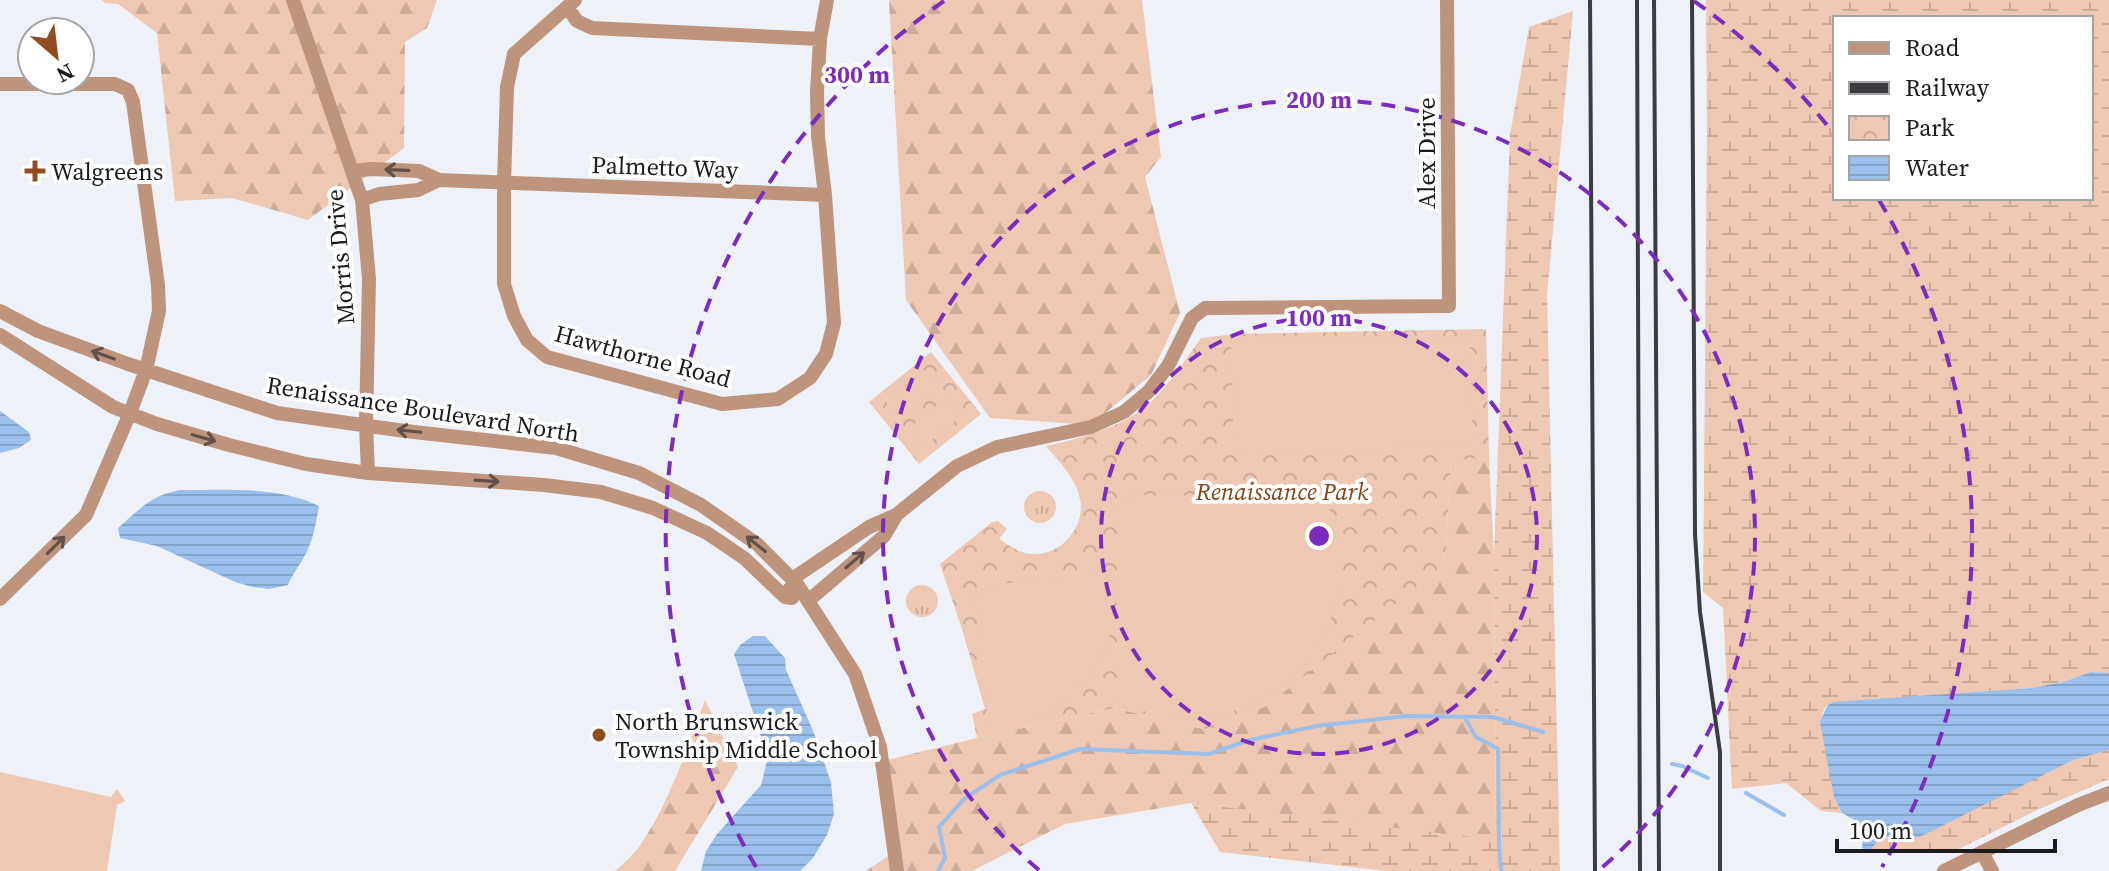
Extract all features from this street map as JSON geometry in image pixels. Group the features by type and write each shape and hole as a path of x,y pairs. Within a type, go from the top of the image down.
{"street":[{"name":"Morris Drive","path":"293,0 362,200 369,279 368,473"},
{"name":"Hawthorne Road","path":"572,4 514,54 507,87 504,284 514,316 527,340 547,357 722,404 778,399 810,378 826,354 834,323 817,92 820,39 827,0"},
{"name":"Alex Drive","path":"896,515 957,466 997,447 1091,427 1124,412 1149,391 1168,366 1192,318 1205,308 1449,306 1447,0"},
{"path":"572,4 577,21 592,28 820,39"},
{"path":"0,84 115,84 128,90 133,102 159,311 146,370 86,515 0,599"},
{"path":"354,171 419,171 439,180 504,183"},
{"path":"362,200 379,194 418,190 439,180"},
{"name":"Palmetto Way","path":"504,183 825,195"},
{"name":"Renaissance Boulevard North","path":"0,311 38,331 277,413 556,448 639,473 701,505 757,544 795,581 855,674 880,747 897,871"},
{"path":"0,335 100,399 130,413 157,424 260,453 306,464 368,473 601,492 653,508 707,533 744,558 785,597 808,601 884,536 896,515"},
{"path":"785,597 805,570 869,527 896,515"},
{"path":"1944,871 2109,793"},
{"path":"1982,852 1992,871"}],"green space":[{"path":"102,0 437,0 427,28 405,42 404,148 308,220 232,198 175,201 157,33 118,4"},
{"path":"889,0 1142,0 1161,157 1145,177 1180,313 1151,375 1091,425 990,418 906,300"},
{"path":"1706,0 2109,0 2109,673 2091,672 2063,682 2031,688 1826,706 1822,714 1834,797 1842,813 1821,811 1786,783 1732,789 1723,608 1703,592"},
{"path":"1573,11 1547,295 1560,871 1386,871 1220,852 1191,803 1496,840 1494,556 1510,135 1529,27"},
{"name":"Renaissance Park","path":"1486,329 1489,458 1451,460 1445,564 1267,706 1208,730 1114,708 977,738 972,714 985,709 940,564 992,522 998,521 1007,529 999,539 1028,554 1043,553 1062,545 1079,519 1080,499 1071,477 1046,446 1095,433 1140,411 1165,386 1201,338 1235,334"},
{"path":"1470,336 1473,446 1234,452 1231,343"},
{"path":"931,352 981,414 919,464 869,402"},
{"path":"926,369 941,388 901,420 886,402"},
{"path":"948,396 963,415 923,447 908,429"},
{"path":"1489,458 1494,556 1496,841 1191,803 1065,824 972,871 866,871 899,849 883,761 1114,708 1208,730 1445,564 1451,459"},
{"path":"1040,491 1051,496 1056,507 1051,518 1040,523 1029,518 1024,507 1029,496"},
{"path":"1132,495 1326,497 1340,543 1340,590 1325,635 1297,676 1258,703 1211,718 1163,717 1118,703 1118,512 1123,501"},
{"path":"1111,570 1115,597 1113,623 1107,644 1085,682 1069,698 1033,722 989,735 975,598 977,591 983,586"},
{"path":"922,585 933,590 938,601 933,612 922,617 911,612 906,601 911,590"},
{"path":"705,700 738,767 675,871 615,871 639,848 661,810"},
{"path":"2109,750 2109,779 1957,850 1869,851 1883,835 2073,760"},
{"path":"0,772 111,797 117,789 125,801 117,805 107,871 0,871"}],"water":[{"path":"0,411 29,432 31,440 19,448 0,453"},
{"path":"180,490 269,492 319,506 310,545 288,585 269,589 235,582 157,546 120,538 118,528 140,509 161,495"},
{"path":"753,636 765,636 785,658 786,670 812,728 831,782 834,814 827,835 813,858 800,871 701,871 706,851 717,834 761,785 769,753 734,654 740,645"},
{"path":"2091,672 2109,673 2109,750 2073,760 1920,836 1904,839 1883,835 1869,851 1862,848 1864,825 1842,813 1834,797 1820,722 1827,706 1833,702 2031,688 2063,682"}],"waterway":[{"path":"938,871 945,858 939,827 964,799 1000,775 1080,749 1209,754 1250,740 1317,726 1406,716 1493,717 1543,732"},
{"path":"1465,718 1476,737 1498,749 1501,871"},
{"path":"1672,764 1708,778"},
{"path":"1746,793 1784,815"}],"railway":[{"path":"1590,0 1595,871"},
{"path":"1637,0 1640,871"},
{"path":"1654,0 1659,871"},
{"path":"1692,0 1695,534 1700,612 1720,752 1720,871"}],"place":[{"name":"Walgreens","path":"35,171"},
{"name":"North Brunswick Township Middle School","path":"599,735"}]}
